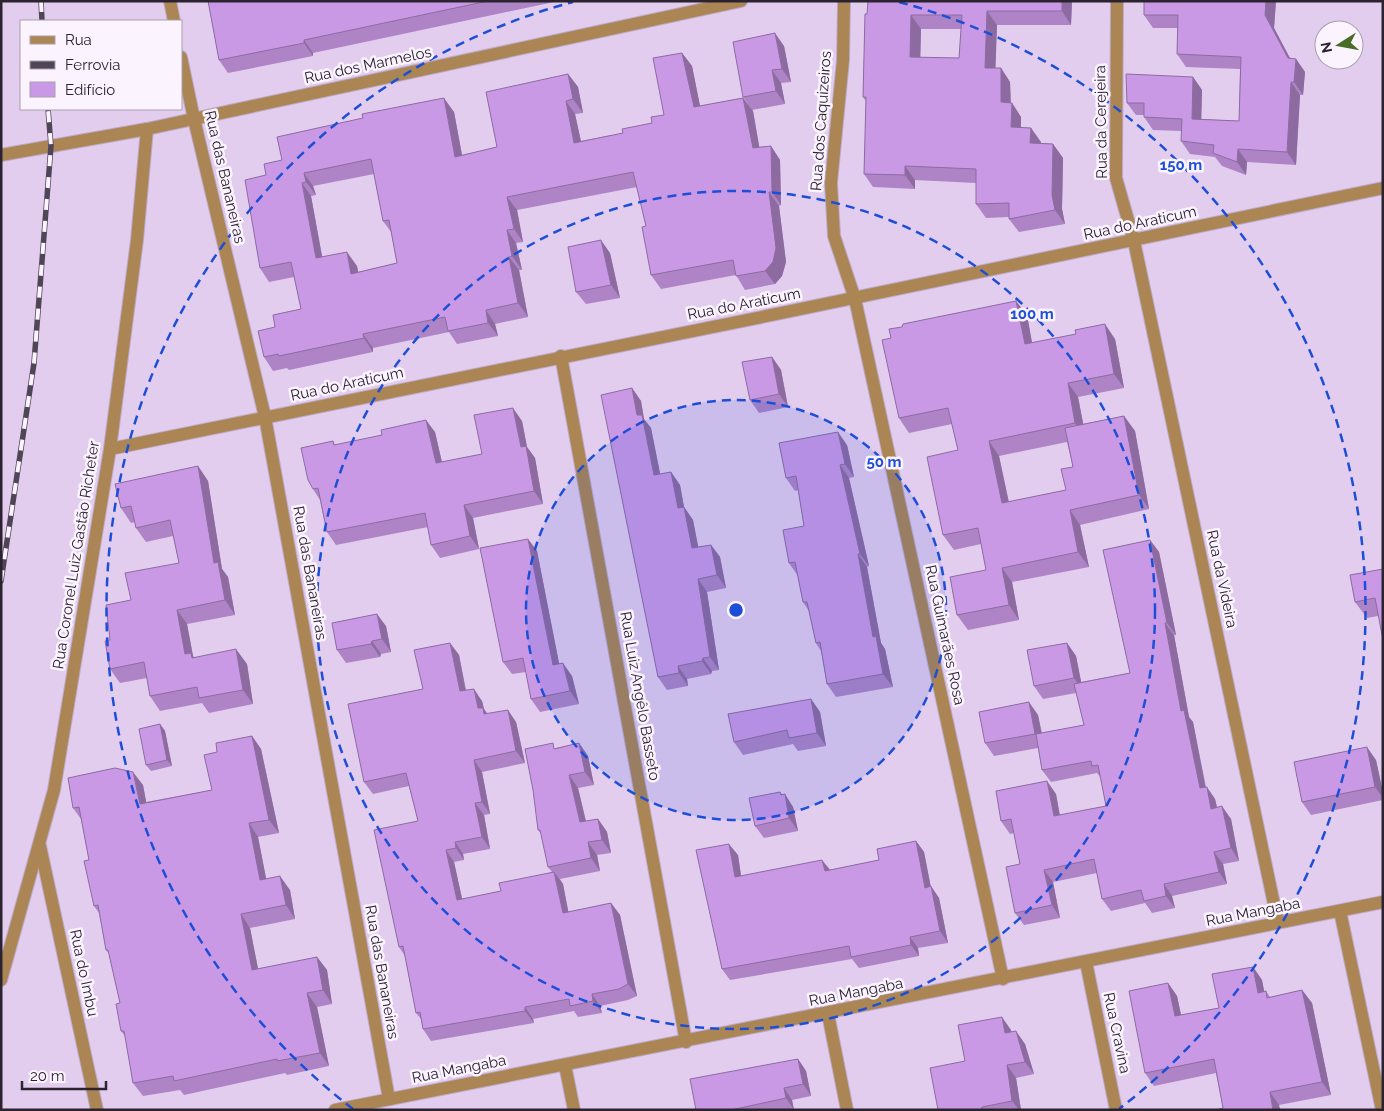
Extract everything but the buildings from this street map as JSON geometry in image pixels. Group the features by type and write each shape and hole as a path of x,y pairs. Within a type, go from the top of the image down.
{"street":[{"path":"170,1 174,20"},
{"name":"Rua dos Marmelos","path":"1,155 147,129 741,1"},
{"name":"Rua dos Caquizeiros","path":"844,1 843,60 831,182 834,236 855,299"},
{"name":"Rua da Cerejeira","path":"1117,1 1116,178 1134,241"},
{"name":"Rua das Bananeiras","path":"182,62 266,417 389,1099"},
{"name":"Rua Coronel Luiz Gastão Richeter","path":"1,980 54,790 110,449 137,240 147,129"},
{"name":"Rua do Araticum","path":"110,449 561,356 855,299 1383,188"},
{"name":"Rua da Videira","path":"1134,241 1278,924"},
{"name":"Rua Guimarães Rosa","path":"855,299 1003,979"},
{"name":"Rua Luiz Angêlo Basseto","path":"561,356 686,1042"},
{"name":"Rua do Imbu","path":"39,842 97,1110"},
{"name":"Rua Mangaba","path":"335,1110 828,1014 1383,902"},
{"path":"1340,911 1382,1110"},
{"name":"Rua Cravina","path":"1086,962 1116,1110"},
{"path":"828,1014 847,1110"},
{"path":"565,1065 574,1110"}],"railway":[{"path":"41,1 42,20"},
{"path":"1,581 34,363 51,146 48,110"}]}
